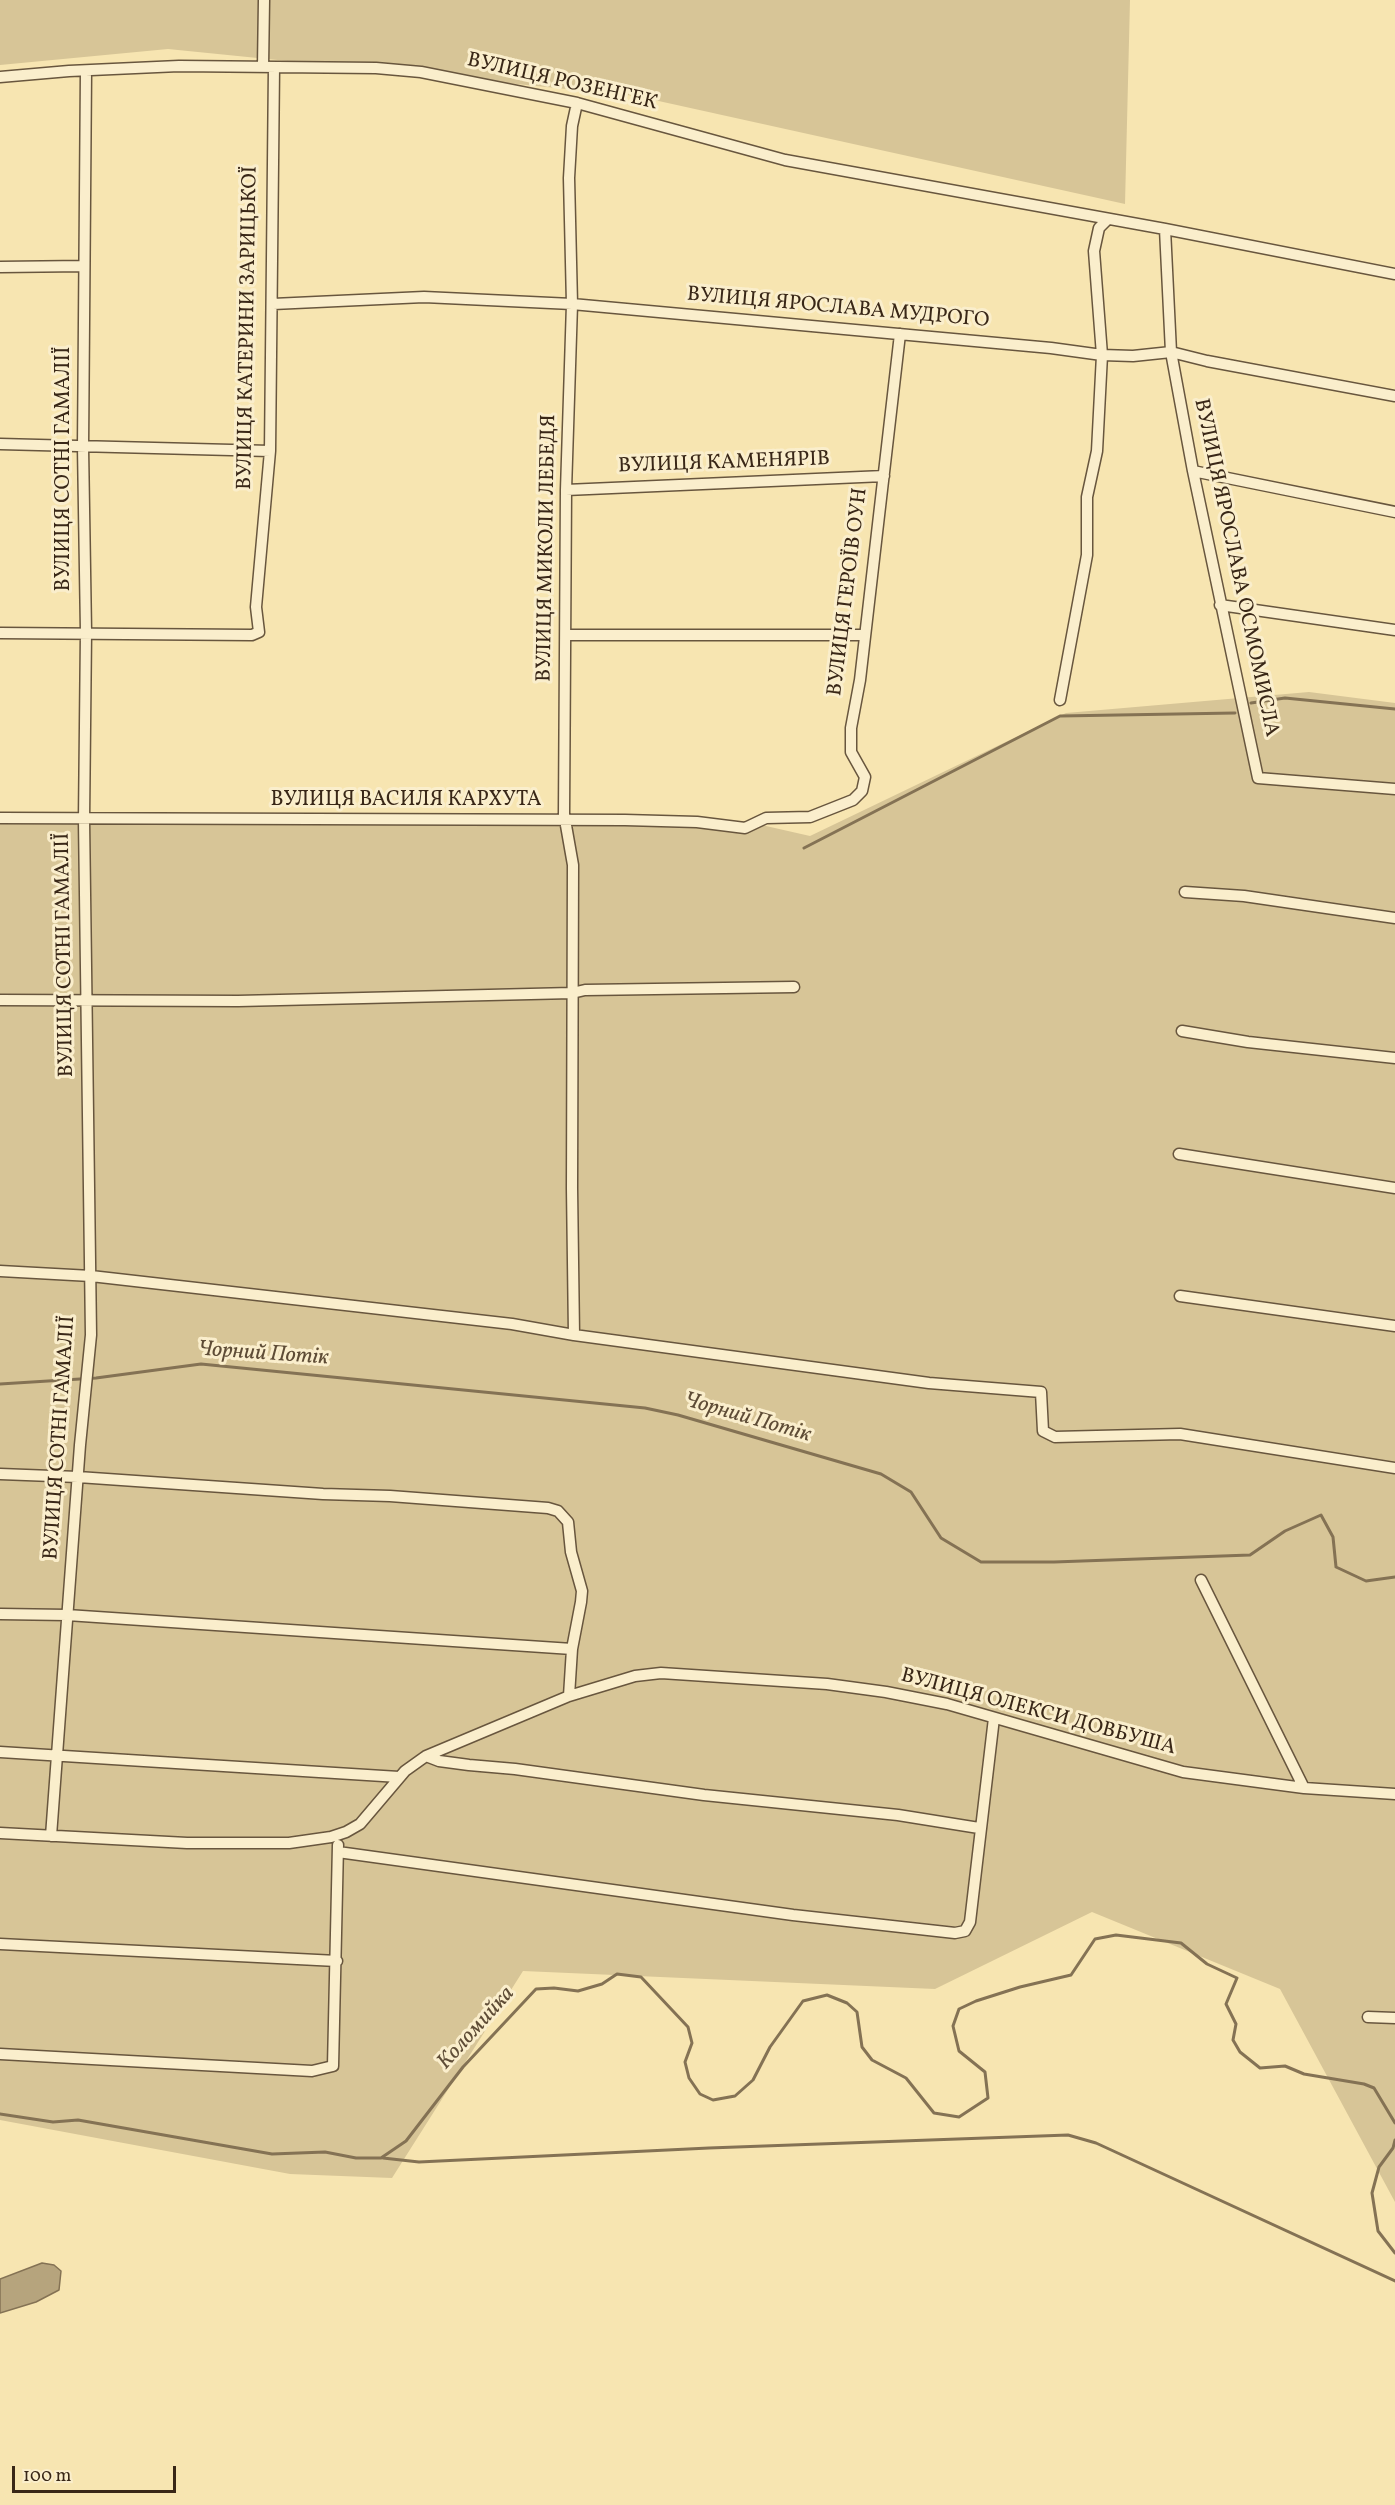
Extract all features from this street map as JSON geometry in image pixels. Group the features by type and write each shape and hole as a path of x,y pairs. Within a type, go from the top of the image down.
{"street":[{"name":"ВУЛИЦЯ КАТЕРИНИ ЗАРИЦЬКОЇ","path":"86,632 252,635 259,632 256,607 270,452 273,304 269,67 264,0"},
{"name":"ВУЛИЦЯ РОЗЕНГЕК","path":"0,77 179,66 376,68 421,72 577,104 785,160 1165,229 1395,274"},
{"name":"ВУЛИЦЯ СОТНІ ГАМАЛІЇ","path":"51,1836 91,1335 84,820 86,632 83,447 86,71"},
{"name":"ВУЛИЦЯ МИКОЛИ ЛЕБЕДЯ","path":"574,1335 573,865 565,821 566,490 572,304 569,178 572,126 577,104"},
{"path":"1060,700 1087,555 1087,497 1097,451 1102,355 1094,251 1099,228 1107,220"},
{"name":"ВУЛИЦЯ ЯРОСЛАВА ОСМОМИСЛА","path":"1165,229 1171,351 1220,604 1258,778 1395,789"},
{"path":"0,267 84,266"},
{"name":"ВУЛИЦЯ ЯРОСЛАВА МУДРОГО","path":"273,304 424,297 572,304 1051,348 1102,355 1133,356 1171,351 1395,396"},
{"name":"ВУЛИЦЯ ГЕРОЇВ ОУН","path":"810,817 853,800 863,788 865,777 851,752 850,736 860,680 900,334"},
{"path":"0,444 270,452"},
{"path":"1193,471 1395,512"},
{"name":"ВУЛИЦЯ КАМЕНЯРІВ","path":"566,490 884,477"},
{"path":"1220,604 1395,630"},
{"path":"0,633 86,632"},
{"path":"567,635 864,635"},
{"name":"ВУЛИЦЯ ВАСИЛЯ КАРХУТА","path":"0,818 677,820 745,828 766,818 810,817"},
{"path":"1185,892 1244,896 1395,918"},
{"path":"0,1000 238,1000 572,993 585,990 794,987"},
{"path":"1182,1031 1248,1042 1395,1058"},
{"path":"1179,1154 1395,1188"},
{"path":"0,1271 91,1276 512,1324 574,1335 929,1383 1041,1392 1043,1431 1055,1437 1180,1434 1395,1468"},
{"path":"1179,1296 1395,1326"},
{"path":"0,1474 390,1496 548,1508 558,1511 568,1522 571,1552 582,1591 572,1649 569,1696"},
{"path":"1201,1580 1304,1788"},
{"path":"0,1614 67,1616 572,1649"},
{"name":"ВУЛИЦЯ ОЛЕКСИ ДОВБУША","path":"0,1833 198,1843 289,1843 337,1836 360,1824 374,1810 399,1777 426,1756 569,1696 635,1676 670,1673 827,1684 934,1701 1176,1771 1304,1788 1395,1794"},
{"path":"338,1852 793,1915 955,1933 965,1931 970,1922 994,1718"},
{"path":"0,1752 399,1777"},
{"path":"426,1756 439,1761 469,1765 515,1769 705,1795 898,1815 980,1828"},
{"path":"0,2054 312,2072 333,2066 337,1961 337,1836"},
{"path":"0,1944 337,1961"},
{"path":"1368,2017 1395,2018"}],"shaded area":[{"path":"0,0 1130,0 1125,204 636,96 168,49 0,65"},
{"path":"1309,692 1395,703 1395,2202 1280,1989 1092,1912 935,1989 523,1971 392,2178 290,2174 0,2120 0,815 744,821 810,836 1066,713"},
{"path":"42,2263 54,2265 61,2271 59,2290 36,2302 0,2313 0,2279"}],"waterway":[{"path":"1251,703 1285,698 1395,709"},
{"path":"804,848 1060,716 1235,713"},
{"name":"Чорний Потік","path":"0,1384 96,1378 201,1364 645,1408 678,1415 881,1474 911,1492 941,1538 981,1562 1054,1562 1250,1555 1285,1531 1321,1515 1333,1537 1336,1567 1366,1581 1395,1577"},
{"name":"Коломийка","path":"0,2114 53,2122 78,2120 272,2154 325,2152 356,2158 381,2158 406,2141 463,2067 536,1989 554,1988 578,1991 602,1984 617,1974 641,1977 688,2027 692,2043 685,2062 689,2078 700,2094 713,2100 735,2096 753,2080 770,2047 803,2001 827,1995 847,2003 857,2012 862,2047 872,2060 906,2078 934,2113 959,2117 988,2098 985,2072 959,2051 953,2026 959,2009 1020,1987 1071,1975 1095,1939 1116,1935 1181,1943 1207,1964 1237,1978 1226,2004 1236,2024 1233,2040 1240,2052 1260,2068 1285,2066 1304,2074 1364,2084 1374,2088 1395,2123"},
{"path":"383,2158 419,2162 709,2148 1068,2135 1096,2143 1395,2281"},
{"name":"Коломийка","path":"1395,2140 1393,2148 1379,2167 1372,2193 1378,2231 1395,2253"}]}
